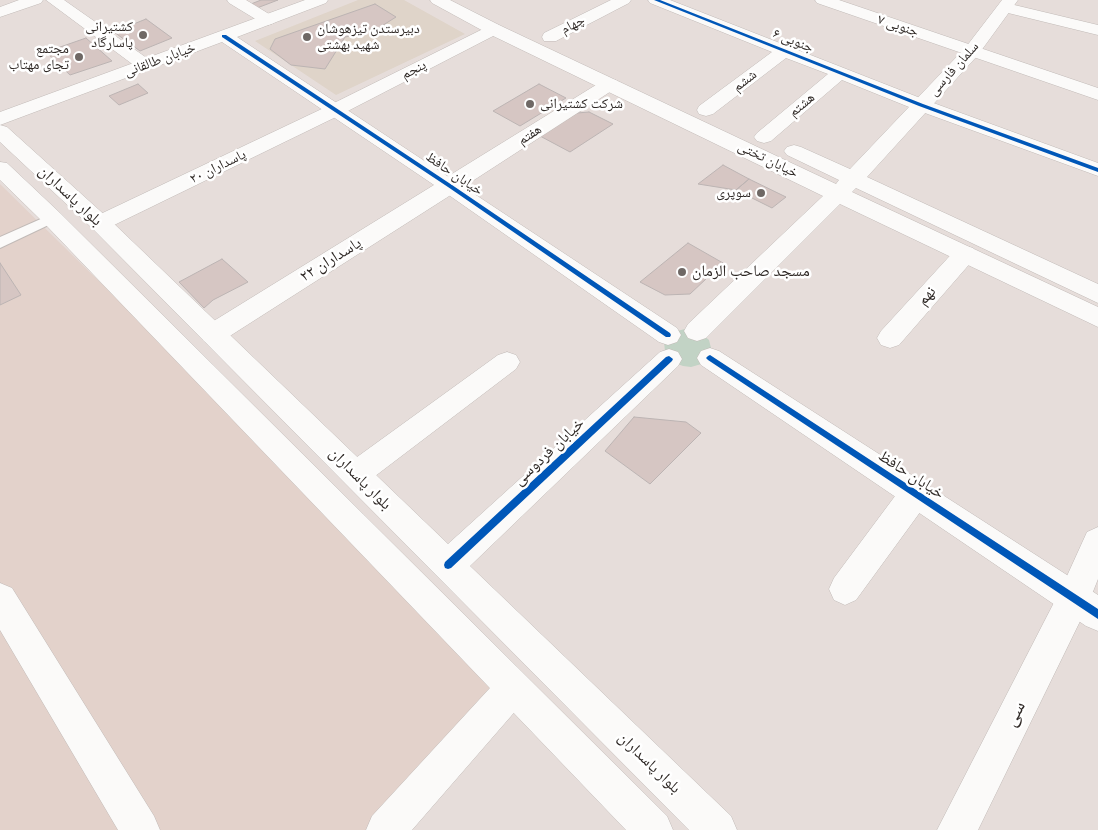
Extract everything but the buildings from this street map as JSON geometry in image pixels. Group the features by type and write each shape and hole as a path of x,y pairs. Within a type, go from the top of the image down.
{"street":[{"path":"0,12 35,0"},
{"path":"54,0 145,66"},
{"path":"235,0 268,20"},
{"name":"خیابان طالقانی","path":"0,119 320,0"},
{"name":"خیابان تختی","path":"438,0 610,84 1098,294"},
{"name":"خیابان تختی","path":"473,0 764,138 965,254 1098,318"},
{"name":"چهام","path":"550,37 623,0"},
{"name":"۶ جنوبی","path":"656,0 696,9 784,50 840,73 1098,170"},
{"name":"۷ جنوبی","path":"823,0 1098,94"},
{"path":"1008,4 1098,30"},
{"name":"سلمان فارسی","path":"845,186 972,51 1008,4"},
{"name":"پنجم","path":"335,110 494,29"},
{"name":"خیابان حافظ","path":"224,36 450,186 668,347"},
{"name":"ششم","path":"706,110 784,50"},
{"name":"هشتم","path":"764,138 840,73"},
{"name":"هفتم","path":"450,186 610,84"},
{"name":"پاسداران ۲۰","path":"100,223 335,110"},
{"name":"بلوار پاسداران","path":"0,130 100,223 717,830"},
{"name":"بلوار پاسداران","path":"0,168 135,302 653,830"},
{"name":"پاسداران ۲۲","path":"213,334 450,186"},
{"path":"697,332 845,186"},
{"name":"نهم","path":"890,338 965,254"},
{"path":"135,302 163,285"},
{"path":"681,329 697,332 704,335 712,346 710,358 699,366 691,367 675,363 668,347 681,329"},
{"name":"خیابان فردوسی","path":"448,565 668,347"},
{"name":"خیابان حافظ","path":"710,358 1086,606"},
{"path":"356,474 507,362"},
{"path":"845,589 915,494"},
{"name":"سی","path":"956,830 1086,606 1098,542"},
{"path":"0,599 140,830"},
{"path":"386,830 513,688"}],"lane":[{"path":"0,243 52,218"}],"shaded area":[{"path":"358,0 404,0 465,34 336,95 255,41"},
{"path":"0,184 513,688 386,830 0,830"}],"green space":[{"path":"685,329 703,335 709,340 712,352 705,363 691,367 683,366 675,363 665,353 664,340 673,332"}],"cycle path":[{"path":"656,0 921,105 1098,170"},
{"path":"224,36 450,186 668,335"},
{"path":"710,358 1098,614"},
{"path":"448,565 669,359"}],"place":[{"name":"کشتیرانی پاسارگاد","path":"143,35"},
{"name":"دبیرستدن تیزهوشان شهید بهشتی","path":"307,37"},
{"name":"مجتمع تجای مهتاب","path":"79,57"},
{"name":"شرکت کشتیرانی","path":"530,104"},
{"name":"سوپری","path":"761,193"},
{"name":"مسجد صاحب الزمان","path":"682,272"}]}
